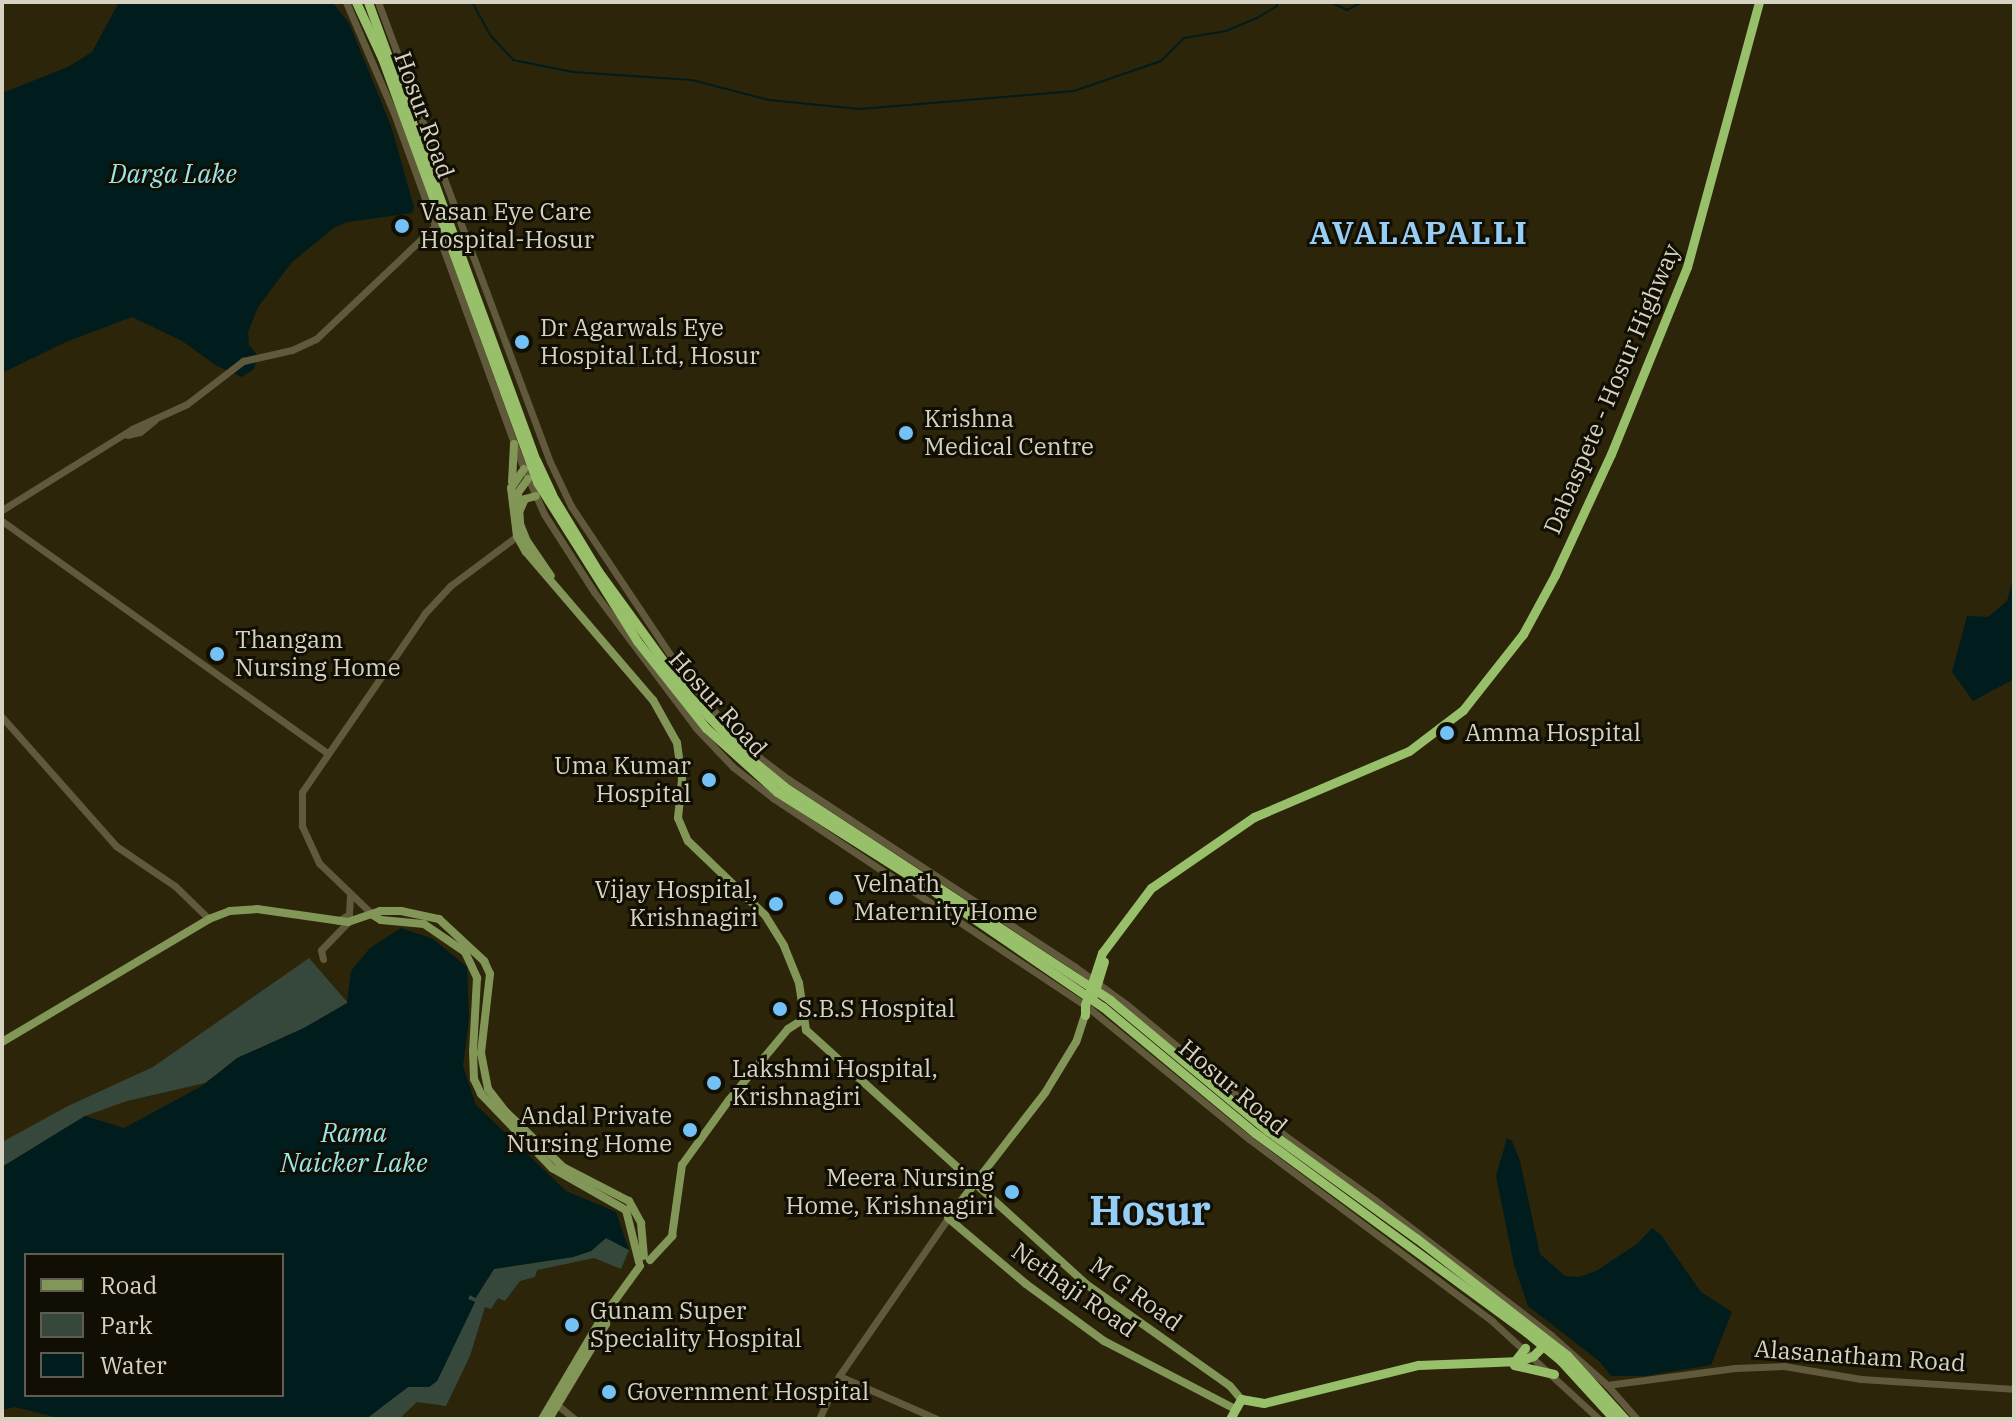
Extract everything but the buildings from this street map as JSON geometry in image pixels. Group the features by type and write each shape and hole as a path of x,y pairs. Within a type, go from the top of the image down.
{"highway":[{"name":"Hosur Road","path":"356,2 382,58 552,495 598,571 674,677 685,683 742,752 839,827"},
{"name":"Hosur Road","path":"368,2 537,482 634,636 641,653 684,702 727,750 777,792 839,827 1084,982 1176,1060 1564,1357"},
{"name":"Dabaspete - Hosur Highway","path":"1095,980 1102,953 1131,910 1151,888 1254,817 1417,744 1463,710 1523,634 1557,571 1603,472 1694,246 1759,2"},
{"path":"1087,1010 1095,980"},
{"path":"1508,1362 1533,1356 1552,1336"},
{"path":"1508,1362 1525,1348"},
{"path":"1564,1357 1614,1419"},
{"path":"1564,1357 1625,1419"},
{"path":"1224,1419 1239,1397 1274,1401 1418,1365 1508,1362 1554,1374"},
{"path":"1230,1419 1231,1406"}],"main road":[{"path":"514,444 512,483 526,552 653,700 677,743 682,780 678,818 688,841 765,915 784,946 799,983 804,1019 788,1029 682,1165 672,1236 643,1259 600,1321 549,1419"},
{"path":"512,483 524,469"},
{"path":"520,534 519,489 528,479"},
{"path":"519,516 523,502 536,496"},
{"path":"2,1042 209,919 249,908 343,922 380,911 401,911 439,919 484,961 490,974 481,1053 482,1074 488,1089 506,1112 563,1167 629,1201 643,1230 643,1259"},
{"path":"373,915 381,920 424,924 465,952 477,978 474,1069 481,1094 552,1168 626,1210 633,1252 643,1259"},
{"path":"948,1218 1045,1093 1076,1042 1087,1010"},
{"name":"M G Road","path":"804,1019 806,1030 1086,1284 1239,1397"},
{"name":"Nethaji Road","path":"948,1218 1026,1284 1104,1341 1231,1406"},
{"path":"542,1419 557,1405"}],"street":[{"path":"346,2 395,116 478,348 536,496 570,555 696,728 753,783 1087,1010 1249,1139 1349,1195 1552,1336 1607,1385 1637,1419"},
{"path":"378,2 550,462 571,506 602,558 685,683 746,745 788,779 1095,980 1248,1107 1525,1348 1599,1419"},
{"path":"2,510 127,435 140,432 155,420 187,404 243,361 292,350 316,339 434,227"},
{"path":"468,321 483,325 496,318"},
{"path":"478,348 489,340 504,338"},
{"path":"2,521 326,752"},
{"path":"373,915 319,863 302,826 299,800 326,752 425,613 450,586 520,534"},
{"path":"2,717 116,846 175,886 209,919"},
{"path":"323,959 321,950 349,914 350,894"},
{"path":"819,1419 839,1376 948,1218"},
{"name":"Alasanatham Road","path":"1607,1385 1735,1368 1784,1366 1861,1379 2014,1389"},
{"path":"839,1376 937,1419"},
{"path":"557,1405 575,1419"},
{"path":"557,1405 582,1419"}],"green space":[{"path":"309,958 348,1003 304,1028 238,1058 205,1083 127,1101 85,1116 2,1167 2,1142 68,1106 153,1067"},
{"path":"606,1238 629,1250 621,1269 594,1258 537,1270 535,1277 520,1281 505,1301 498,1298 491,1309 485,1307 470,1356 446,1406 417,1402 399,1419 366,1419 408,1387 429,1387 437,1381 475,1302 468,1299 470,1295 476,1298 494,1269 573,1257 591,1251"}],"water":[{"name":"Darga Lake","path":"119,2 332,2 349,23 391,126 414,207 412,213 348,222 335,227 292,262 258,307 248,332 249,345 258,356 254,369 242,377 217,366 182,341 132,317 66,342 2,373 2,93 68,67 92,52"},
{"path":"2014,574 2014,679 1973,701 1952,672 1967,616 1988,617 2007,601"},
{"name":"Rama Naicker Lake","path":"401,928 433,939 467,967 469,1018 463,1066 476,1105 566,1191 616,1212 629,1250 606,1238 591,1251 573,1257 494,1269 475,1298 470,1295 468,1299 475,1302 437,1381 429,1387 408,1387 366,1419 62,1419 15,1407 2,1410 2,1167 85,1116 124,1128 202,1086 237,1058 304,1028 347,1003 351,971 370,948"},
{"path":"1507,1138 1512,1141 1520,1161 1540,1254 1565,1276 1579,1277 1596,1271 1637,1244 1652,1228 1661,1235 1701,1292 1732,1312 1711,1365 1645,1376 1611,1376 1599,1361 1528,1306 1514,1265 1496,1176"}],"waterway":[{"path":"472,2 491,36 513,60 573,72 692,80 769,100 860,109 1074,91 1161,61 1184,38 1226,31 1257,18 1277,6 1277,2"},
{"path":"1330,2 1347,10 1363,2"}],"place":[{"name":"Vasan Eye Care Hospital-Hosur","path":"402,226"},
{"name":"Dr Agarwals Eye Hospital Ltd, Hosur","path":"522,342"},
{"name":"Krishna Medical Centre","path":"906,433"},
{"name":"Thangam Nursing Home","path":"217,654"},
{"name":"Amma Hospital","path":"1447,733"},
{"name":"Uma Kumar Hospital","path":"709,780"},
{"name":"Velnath Maternity Home","path":"836,898"},
{"name":"Vijay Hospital, Krishnagiri","path":"776,904"},
{"name":"S.B.S Hospital","path":"780,1009"},
{"name":"Lakshmi Hospital, Krishnagiri","path":"714,1083"},
{"name":"Andal Private Nursing Home","path":"690,1130"},
{"name":"Meera Nursing Home, Krishnagiri","path":"1012,1192"},
{"name":"Gunam Super Speciality Hospital","path":"572,1325"},
{"name":"Government Hospital","path":"609,1392"}],"district":[{"name":"AVALAPALLI","path":"1419,232"},
{"name":"Hosur","path":"1150,1210"}]}
